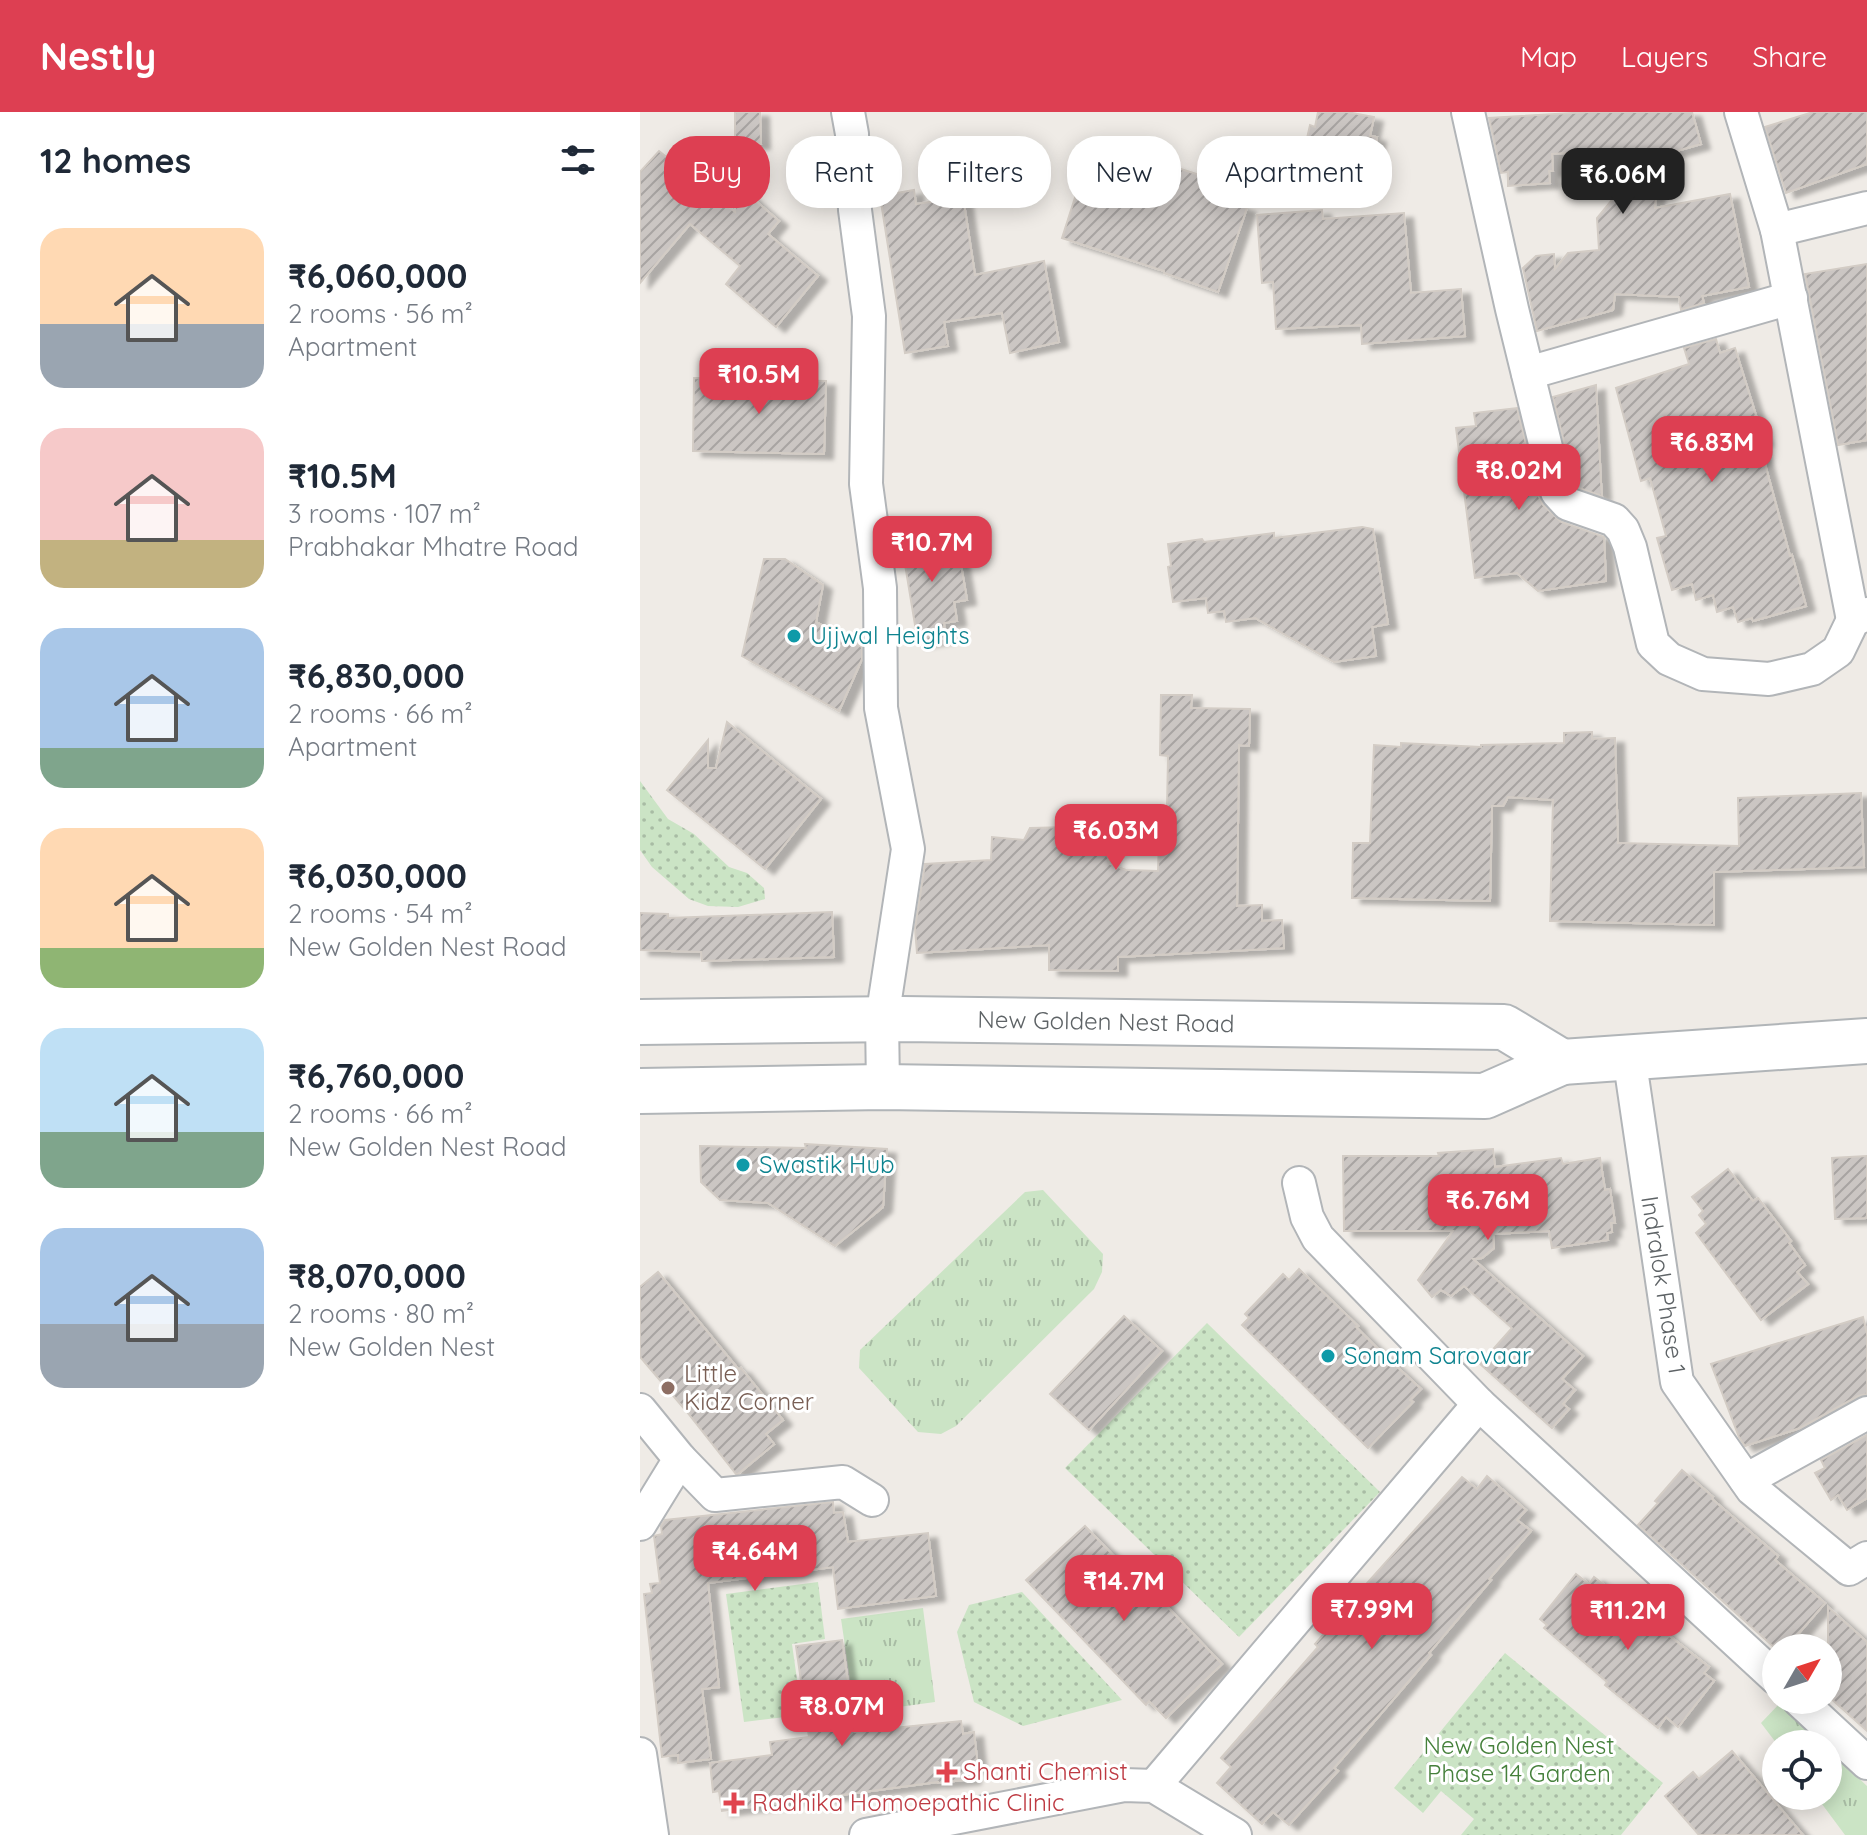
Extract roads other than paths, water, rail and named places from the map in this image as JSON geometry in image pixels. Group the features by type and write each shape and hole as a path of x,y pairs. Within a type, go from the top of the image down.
{"main road":[{"name":"New Golden Nest Road","path":"640,1022 882,1019 1504,1027 1562,1062"},
{"path":"640,1091 883,1087 1485,1096 1562,1062 1867,1041"}],"street":[{"path":"848,112 852,134 855,210 869,316 866,484 880,588 881,708 908,849 882,1019 883,1087"},
{"path":"1468,112 1557,492 1568,504 1614,520 1623,530 1630,547 1653,644 1669,659 1703,674 1769,679 1812,669 1838,651 1860,617 1777,230 1741,112"},
{"path":"1777,230 1867,208"},
{"path":"1528,373 1791,298"},
{"name":"Indralok Phase 1","path":"1629,1056 1677,1382 1752,1489 1849,1569 1867,1558"},
{"path":"1299,1183 1307,1217 1318,1238 1479,1404 1762,1665"},
{"path":"1154,1786 1479,1404"},
{"path":"640,1410 680,1459 715,1495 843,1482 872,1500"},
{"path":"1746,1480 1867,1413"},
{"path":"640,1524 680,1459"},
{"path":"1814,1714 1867,1763"},
{"path":"640,1754 652,1835"},
{"path":"866,1835 1124,1785 1154,1786 1235,1835"}],"place":[{"name":"Ujjwal Heights","path":"794,636"},
{"name":"Swastik Hub","path":"743,1165"},
{"name":"Sonam Sarovaar","path":"1328,1356"},
{"name":"Little Kidz Corner","path":"668,1388"},
{"name":"Shanti Chemist","path":"947,1772"},
{"name":"Radhika Homoepathic Clinic","path":"734,1803"}],"park label":[{"name":"New Golden Nest Phase 14 Garden","path":"1519,1760"}]}
